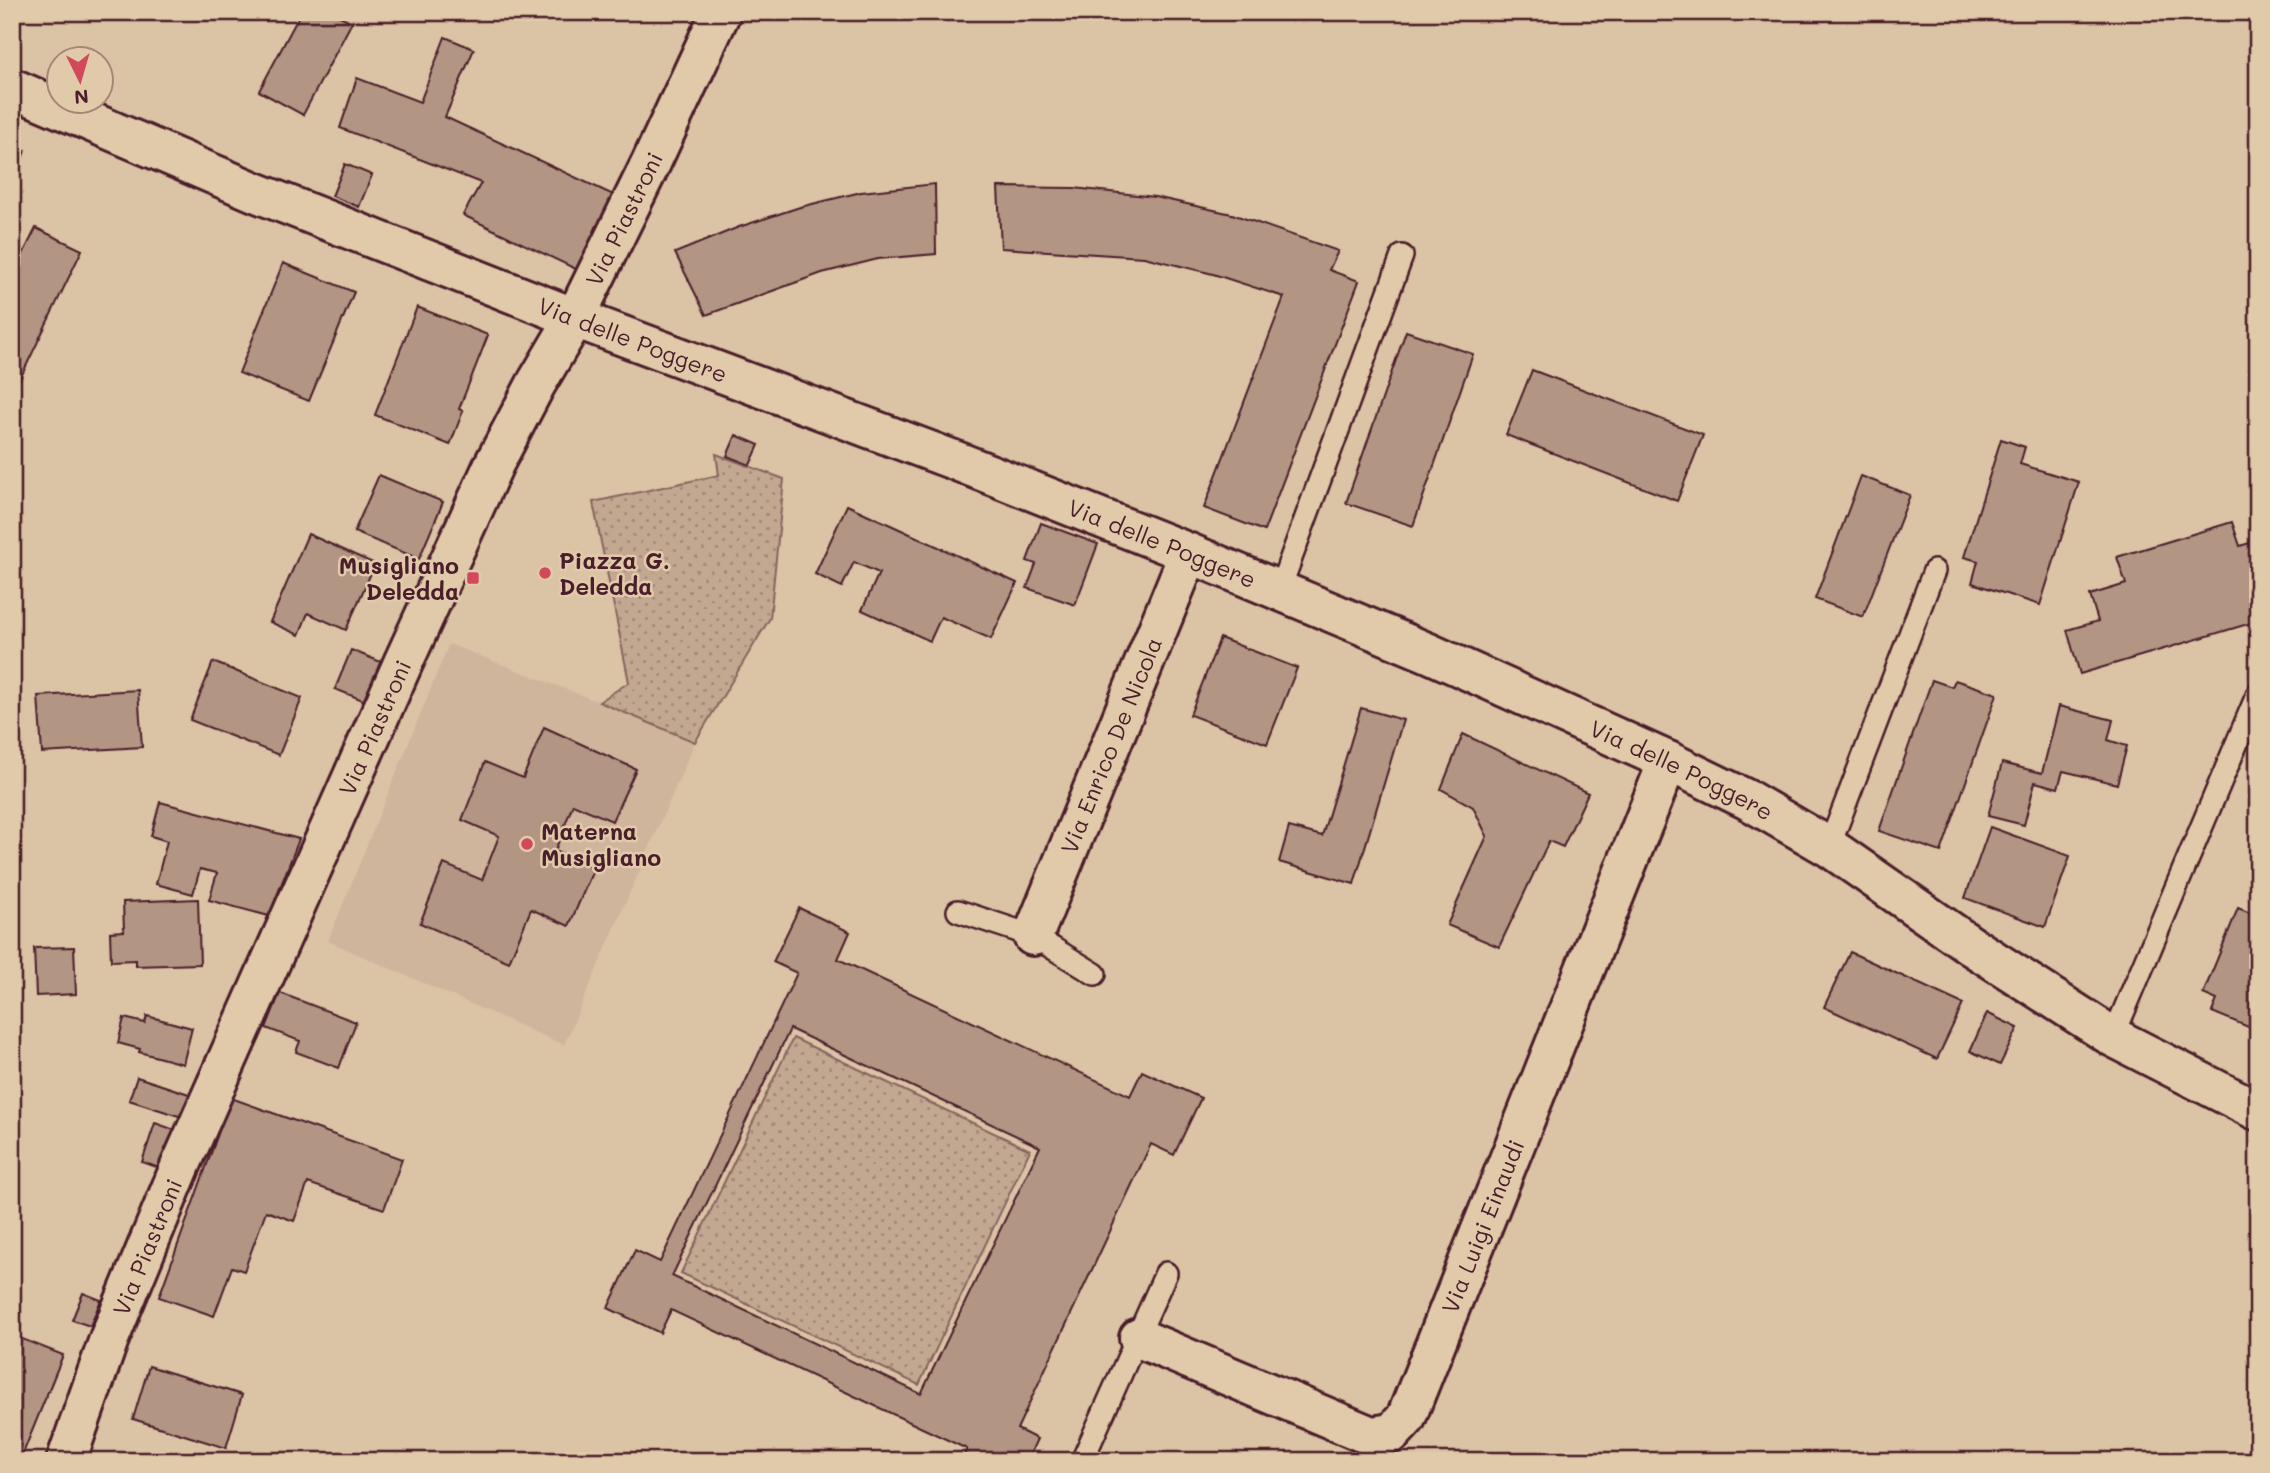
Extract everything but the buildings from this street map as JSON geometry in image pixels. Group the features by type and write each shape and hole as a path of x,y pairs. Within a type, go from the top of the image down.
{"street":[{"name":"Via Piastroni","path":"66,1461 109,1339 180,1167 331,822 494,464 575,318 721,12"},
{"name":"Via delle Poggere","path":"12,88 255,192 575,318 954,460 1189,552 1429,653 1668,761 1748,800 1829,847 1973,947 2113,1037 2258,1111"},
{"name":"Via Enrico De Nicola","path":"1032,936 1189,552"},
{"name":"Via Luigi Einaudi","path":"1139,1338 1371,1436 1392,1433 1399,1426 1411,1406 1668,761"}],"lane":[{"path":"1279,591 1402,256"},
{"path":"1829,847 1934,571"},
{"path":"2113,1037 2258,692"},
{"path":"958,911 1032,936 1095,974"},
{"path":"1082,1461 1166,1273"}],"shaded area":[{"path":"716,454 784,479 770,618 695,742 599,702 629,682 593,502 719,475"},
{"path":"449,644 695,742 564,1045 328,941"},
{"path":"793,1038 1030,1150 919,1385 681,1273"}],"place":[{"name":"Piazza G. Deledda","path":"545,573"},
{"name":"Musigliano Deledda","path":"473,578"},
{"name":"Materna Musigliano","path":"527,844"}]}
